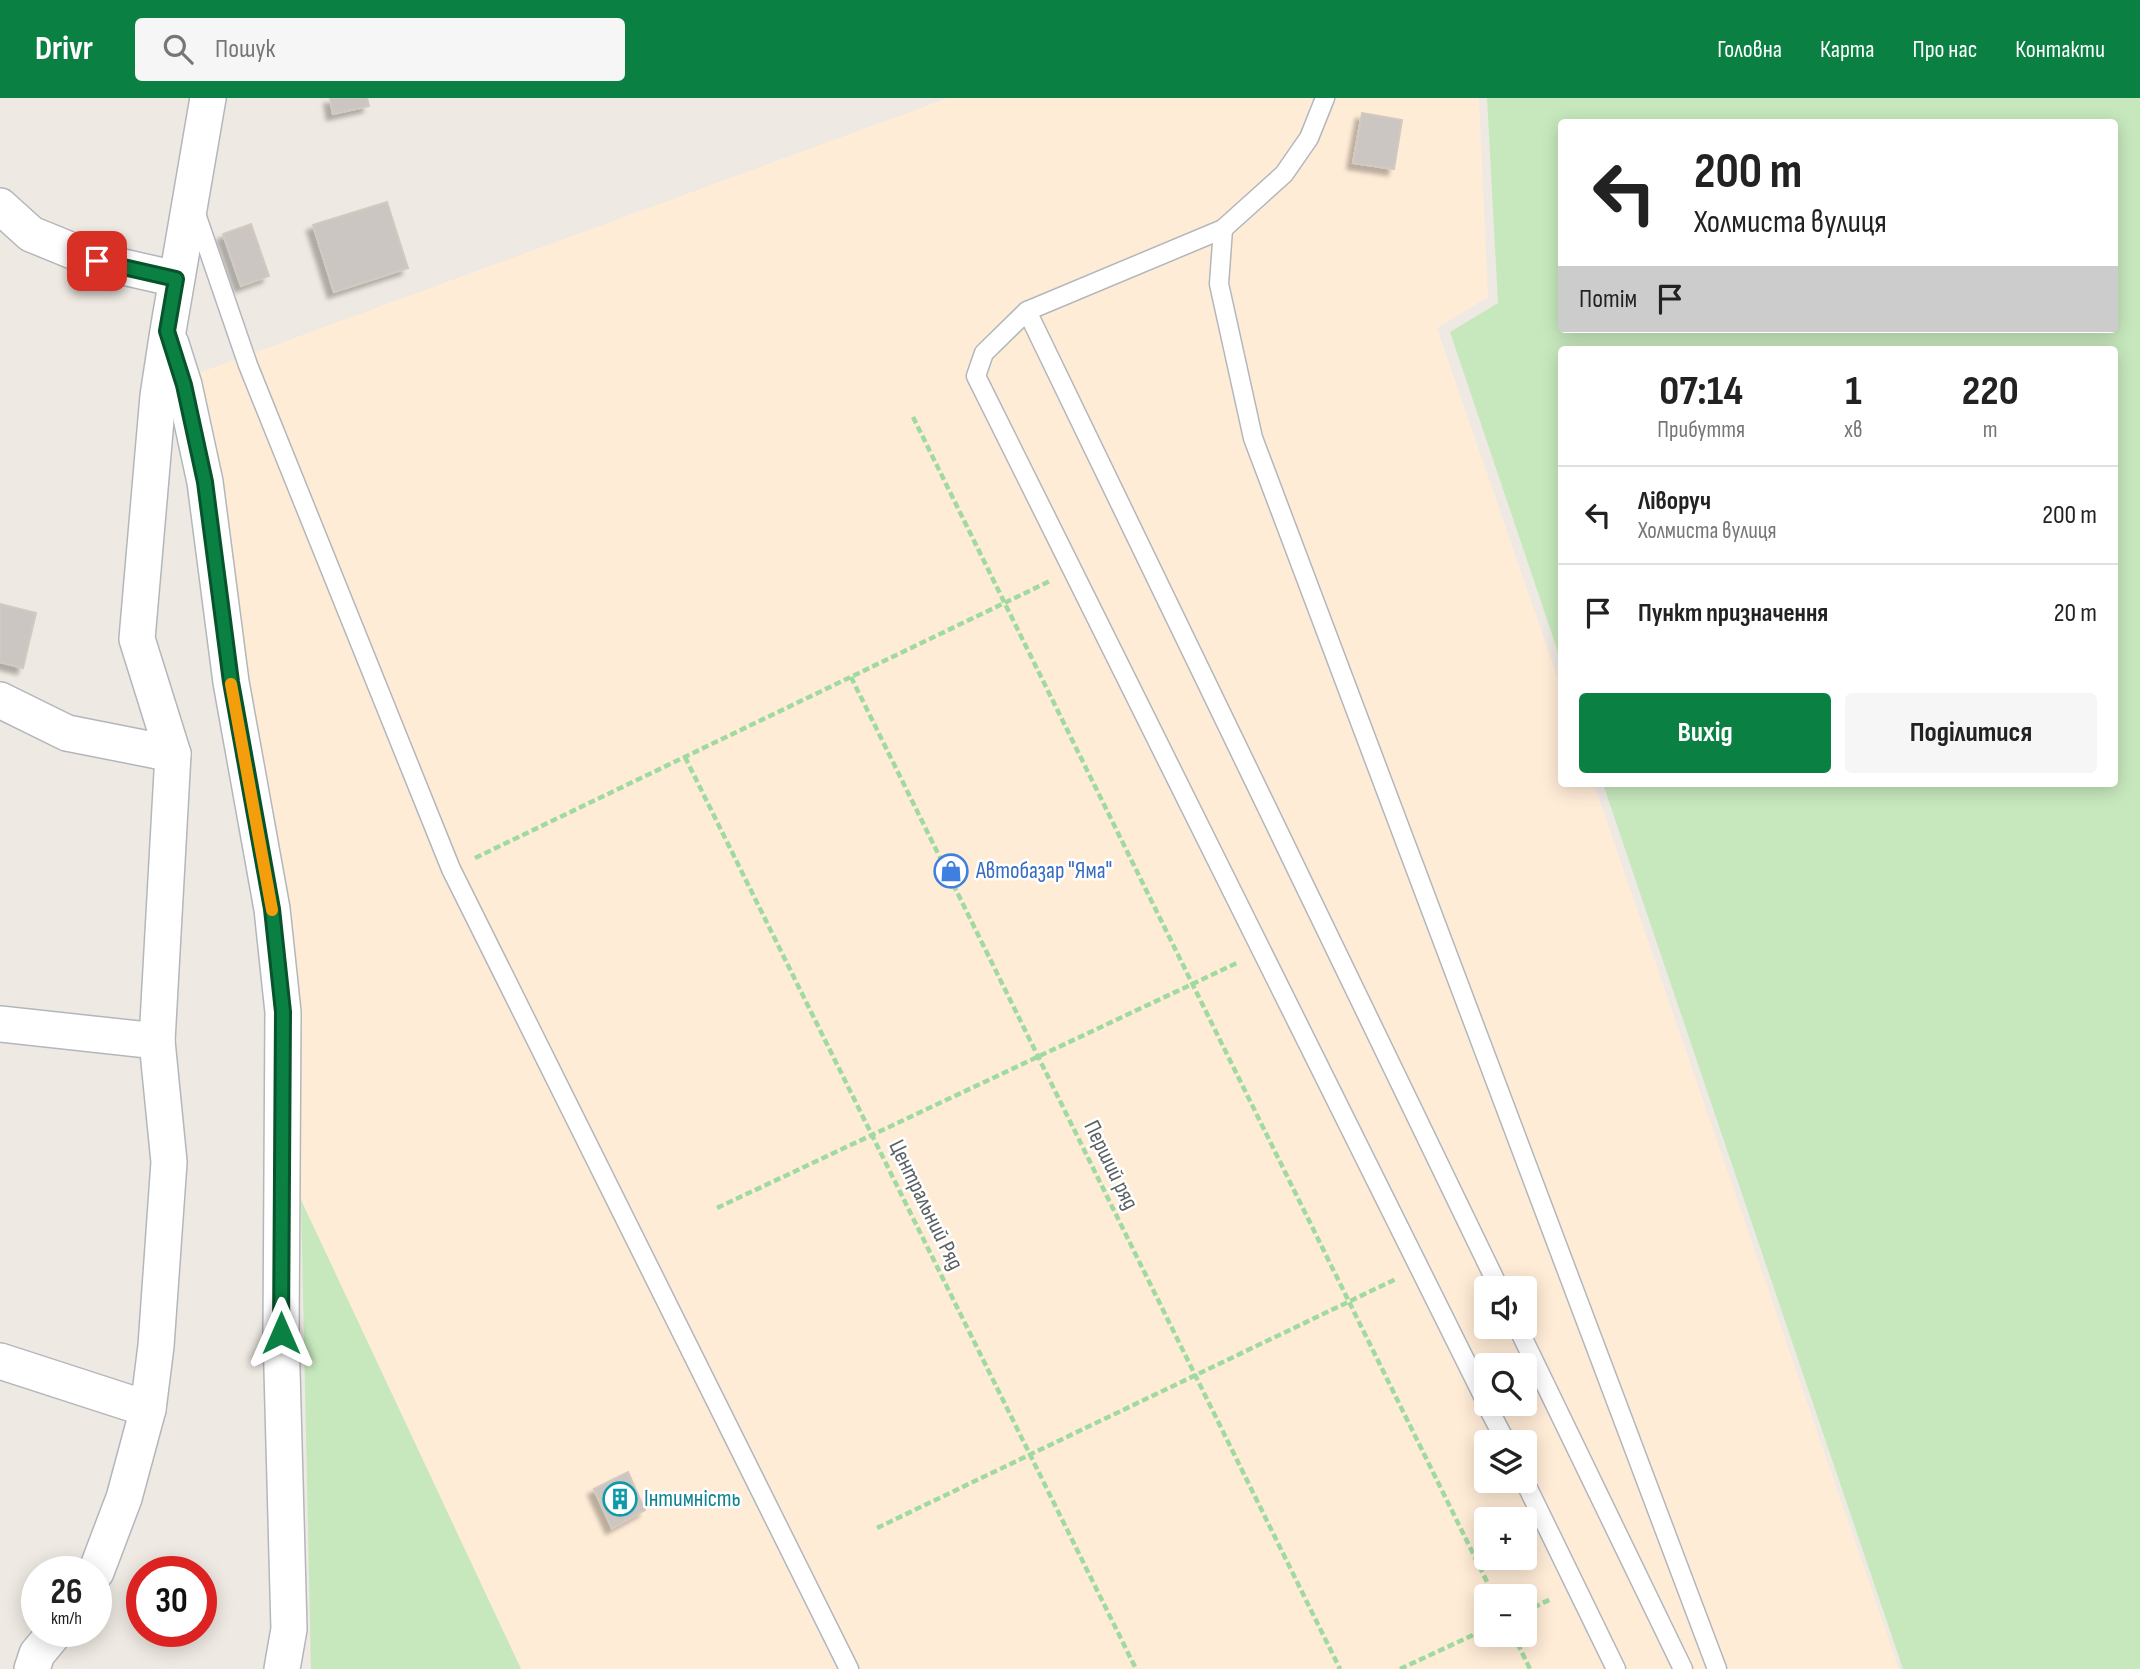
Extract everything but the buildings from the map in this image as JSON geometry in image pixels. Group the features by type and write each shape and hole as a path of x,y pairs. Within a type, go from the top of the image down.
{"street":[{"path":"102,1556 124,1498 148,1409 156,1346 169,1162 156,1041 173,754 136,639 158,396 208,98"},
{"path":"0,206 31,234 97,261 176,279"},
{"path":"167,331 184,385 205,482 231,682 272,909 283,1012 281,1333 289,1629 282,1669"},
{"path":"0,700 67,733 173,754"},
{"path":"0,1024 156,1041"},
{"path":"0,1361 148,1409"},
{"path":"32,1669 37,1654 43,1647"}],"lane":[{"path":"1325,98 1309,138 1284,174 1223,229 1027,311 984,353 976,376 1474,1379"},
{"path":"190,198 248,365 451,869 849,1669"},
{"path":"1223,229 1219,284 1253,438 1717,1669"},
{"path":"1027,311 1493,1276"},
{"path":"1523,1339 1682,1669"},
{"path":"1530,1493 1616,1669"}],"path":[{"path":"913,416 1488,1584"},
{"path":"451,869 1073,570"},
{"name":"Перший ряд","path":"851,677 1340,1669"},
{"name":"Центральний Ряд","path":"685,757 1136,1669"},
{"path":"716,1208 1262,952"},
{"path":"877,1528 1419,1268"},
{"path":"1400,1669 1474,1635"},
{"path":"1519,1647 1530,1669"}],"shaded area":[{"name":"Автобазар \"Яма\"","path":"948,98 1479,98 1488,297 1437,328 1558,679 1558,787 1595,787 1899,1669 521,1669 301,1200 293,959 196,374"}],"green space":[{"path":"1487,98 2140,98 2140,1669 1903,1669 1604,787 2118,787 2118,346 1558,346 1558,652 1450,332 1498,303"},
{"path":"301,1200 521,1669 311,1669"}],"slow traffic":[{"path":"231,684 272,910"}],"place":[{"name":"Автобазар \"Яма\"","path":"951,871"},
{"name":"Інтимність","path":"620,1499"}],"route":[{"path":"97,261 176,279 167,331 184,385 205,482 231,682 272,909 283,1012 281,1333"}]}
